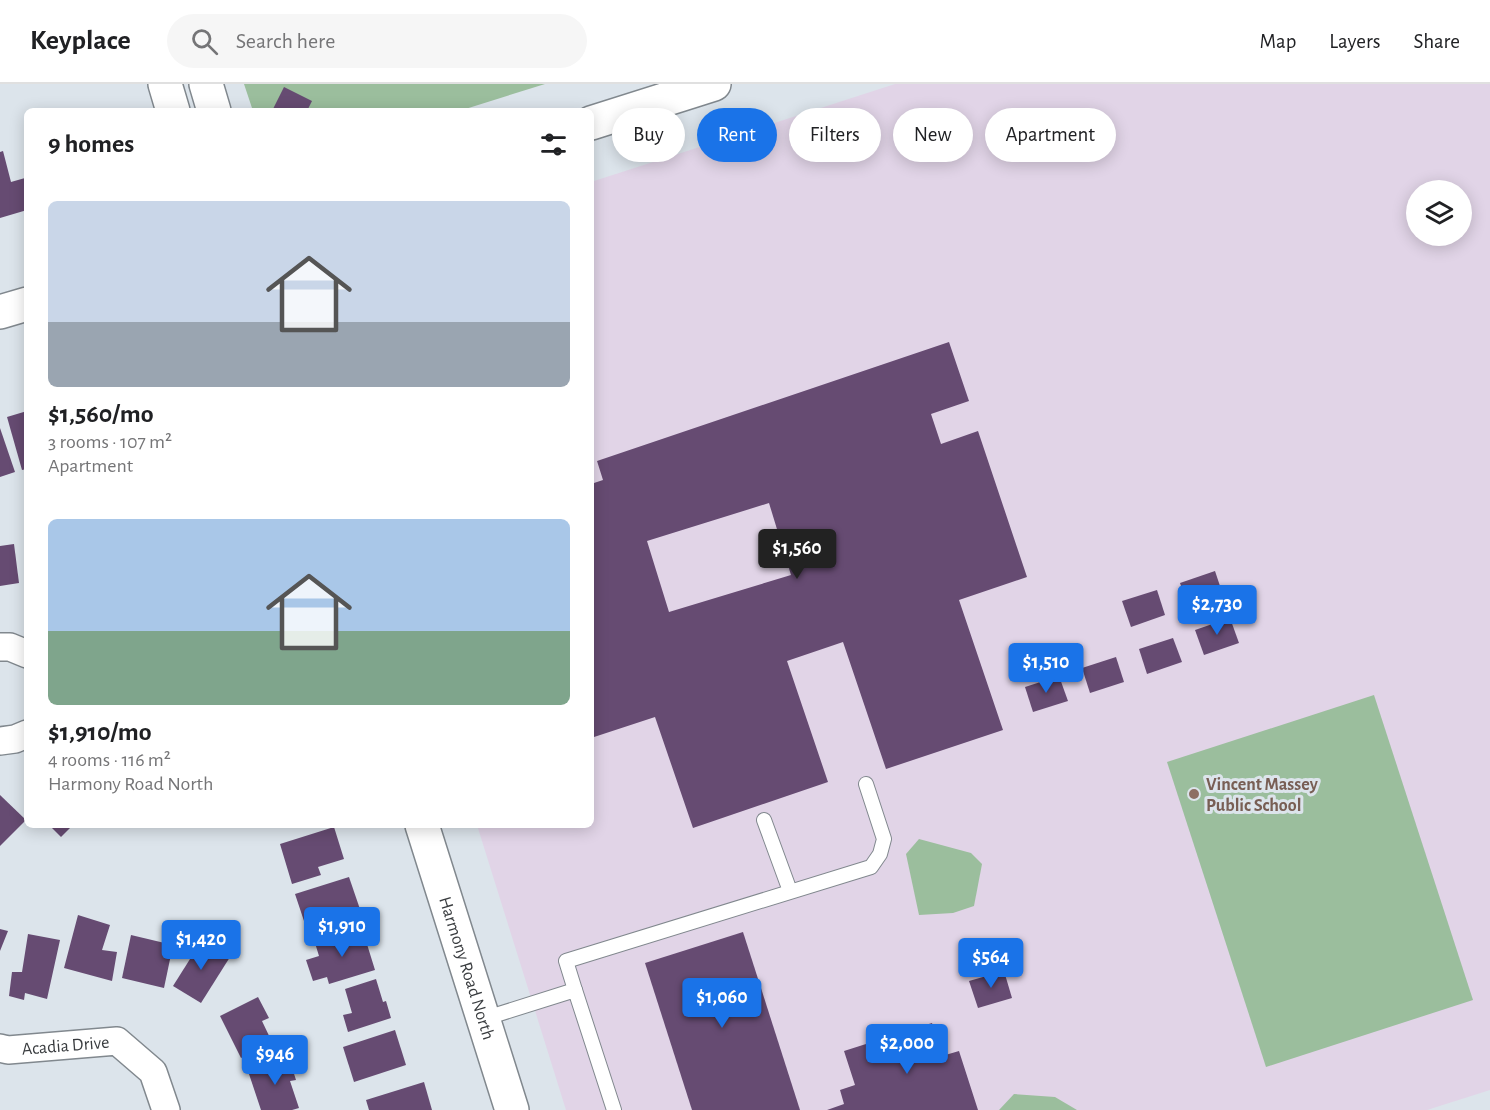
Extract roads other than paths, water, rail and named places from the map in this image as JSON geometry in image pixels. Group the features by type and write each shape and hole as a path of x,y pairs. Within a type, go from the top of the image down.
{"main road":[{"path":"165,84 172,108"},
{"path":"206,84 213,108"},
{"path":"594,122 675,90 714,84"},
{"path":"0,312 24,305"},
{"name":"Harmony Road North","path":"423,828 512,1110"}],"street":[{"path":"0,647 10,647 24,653"},
{"path":"0,741 24,735"},
{"name":"Acadia Drive","path":"0,1048 8,1050 117,1041 153,1072 166,1110"}],"lane":[{"path":"614,1110 566,961 871,867 880,854 884,839 866,784"},
{"path":"764,820 790,891"},
{"path":"483,1019 575,990"}],"place":[{"name":"Vincent Massey Public School","path":"1194,794"}]}
